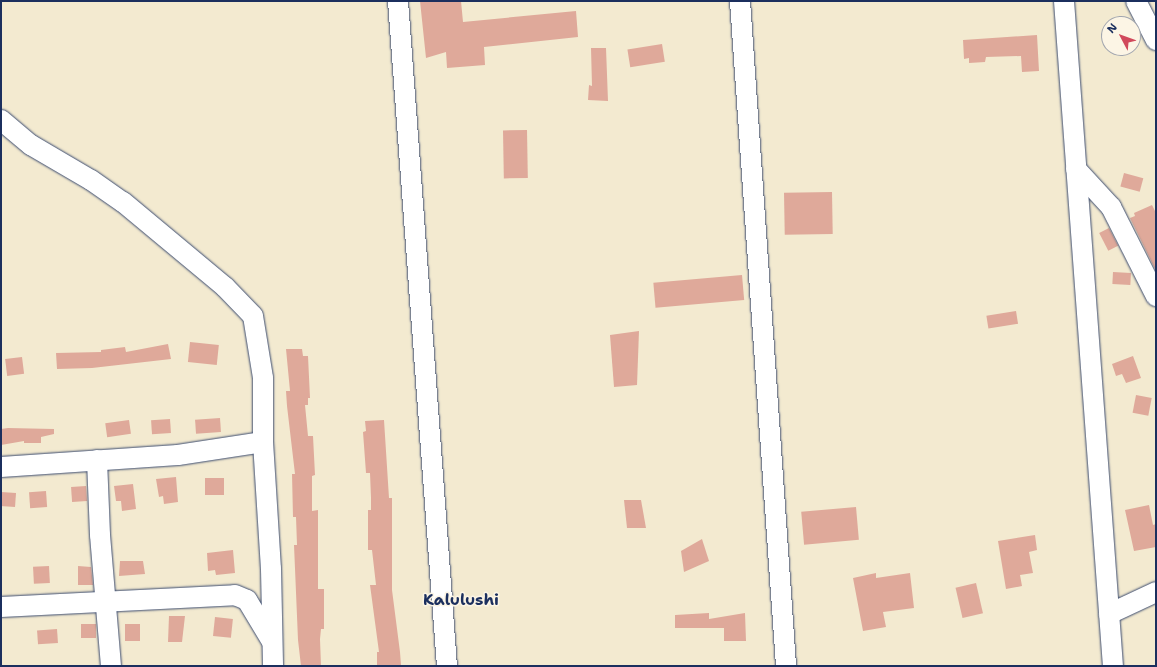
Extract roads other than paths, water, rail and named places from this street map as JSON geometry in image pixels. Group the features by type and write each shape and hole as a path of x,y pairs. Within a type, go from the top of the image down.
{"street":[{"path":"398,1 447,666"},
{"path":"740,1 786,666"},
{"path":"1064,1 1113,666"},
{"path":"1136,1 1156,40"},
{"path":"1,120 31,145 91,180 123,202 248,308 254,316 263,378 263,442 271,568 273,666"},
{"path":"1076,169 1111,207 1156,296"},
{"path":"1,467 178,455 263,442"},
{"path":"97,460 111,666"},
{"path":"1109,614 1156,592"},
{"path":"1,607 241,596 247,600 266,628 272,644"}],"district":[{"name":"Kalulushi","path":"461,600"}]}
